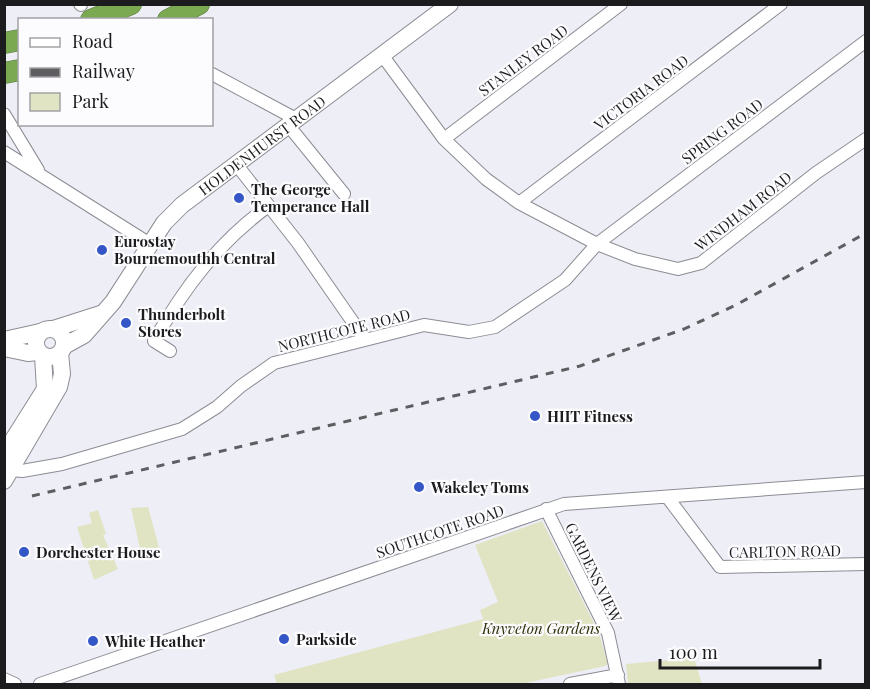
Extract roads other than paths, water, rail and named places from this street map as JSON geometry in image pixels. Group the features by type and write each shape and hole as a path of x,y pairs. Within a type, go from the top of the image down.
{"highway":[{"path":"96,18 131,4"},
{"path":"172,18 199,4"}],"street":[{"name":"HOLDENHURST ROAD","path":"4,348 52,357 84,335 113,302 150,244 182,205 450,4"},
{"name":"STANLEY ROAD","path":"444,139 621,4"},
{"name":"VICTORIA ROAD","path":"519,202 781,4"},
{"name":"SPRING ROAD","path":"597,244 866,41"},
{"name":"WINDHAM ROAD","path":"382,55 444,139 486,179 519,202 597,244 666,268 689,267 700,263 816,173 866,139"},
{"path":"213,75 292,122 344,194"},
{"path":"4,114 39,171"},
{"path":"4,152 39,171 150,244"},
{"path":"236,164 267,207 298,243 364,338"},
{"path":"170,351 154,341 178,299 211,257 247,222 267,207"},
{"name":"NORTHCOTE ROAD","path":"10,471 62,464 182,429 217,407 240,386 274,363 364,338 424,325 469,332 495,327 565,280 597,244"},
{"path":"4,340 46,331 101,313"},
{"path":"10,471 59,387 62,374 60,333 46,331"},
{"path":"10,471 45,390 40,354 35,344 46,331"},
{"name":"SOUTHCOTE ROAD","path":"40,684 546,509 584,501 668,498 866,482"},
{"name":"CARLTON ROAD","path":"668,498 720,567 866,564"},
{"name":"GARDENS VIEW","path":"546,509 599,613 615,657 618,680"},
{"path":"4,679 15,684"},
{"path":"570,684 618,680"}],"railway":[{"path":"32,496 580,366 684,329 736,305 866,233"}],"place":[{"name":"The George Temperance Hall","path":"239,198"},
{"name":"Eurostay Bournemouthh Central","path":"102,250"},
{"name":"Thunderbolt Stores","path":"126,323"},
{"name":"HIIT Fitness","path":"535,416"},
{"name":"Wakeley Toms","path":"419,487"},
{"name":"Dorchester House","path":"24,552"},
{"name":"Parkside","path":"284,639"},
{"name":"White Heather","path":"93,641"}],"park label":[{"name":"Knyveton Gardens","path":"541,628"}]}
